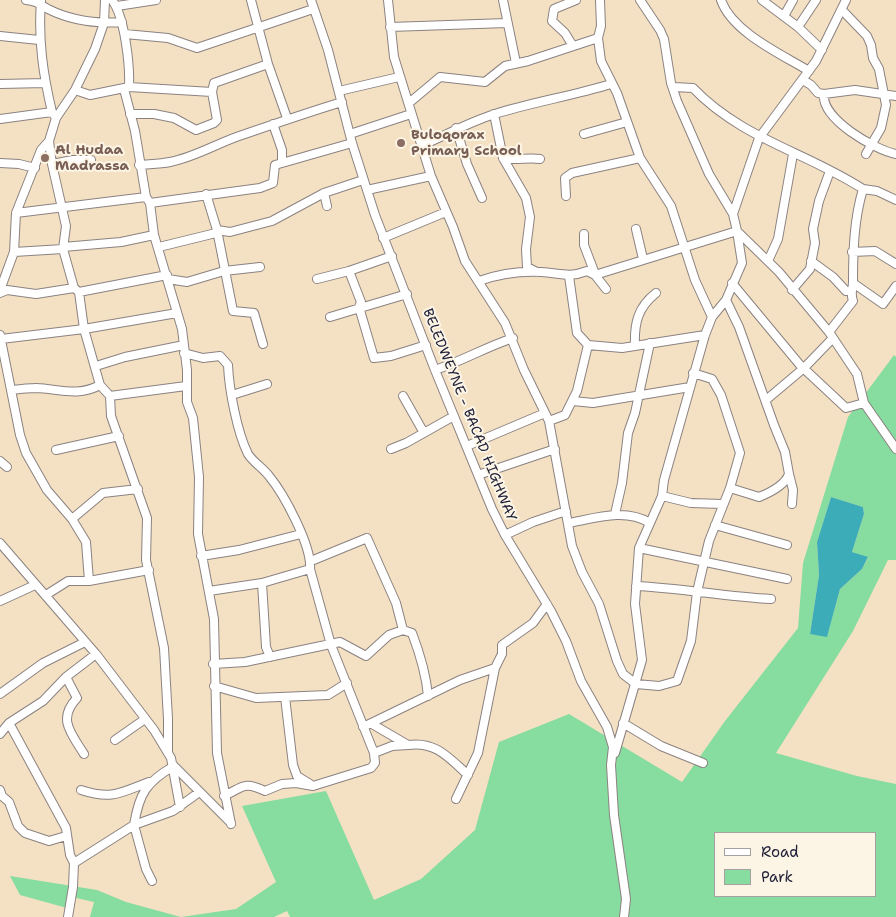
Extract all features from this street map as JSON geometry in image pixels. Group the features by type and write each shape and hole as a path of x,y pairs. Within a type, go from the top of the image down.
{"street":[{"path":"26,0 40,1 46,8 87,23 122,22"},
{"path":"0,119 54,115 75,90 104,24 105,0"},
{"path":"156,0 115,3 125,34 127,88 139,165 154,235 177,313 187,370 187,402 193,418 199,477 198,534 214,619 217,753 224,796 232,824 198,793 174,766"},
{"path":"251,0 268,64 287,118"},
{"name":"BELEDWEYNE - BACAD HIGHWAY","path":"311,0 339,91 363,180 383,238 407,294 435,370 468,446 478,476 505,535 547,604 566,641 582,681 608,727 613,747 611,765 614,822 624,883 625,915"},
{"path":"388,0 390,27 399,77 409,103 431,176 465,261 513,338 524,370 547,417 555,449 572,546 582,572 599,604 623,674 636,684 659,686 677,680 691,641 697,592 709,541 722,504 730,488 735,464 740,453 721,395 712,379 693,373"},
{"path":"502,0 516,63"},
{"path":"572,46 566,33 552,21 554,9 576,0"},
{"path":"600,0 601,26 598,38 601,60 617,93 640,158 671,206 695,280 712,318"},
{"path":"611,765 642,660 636,604 639,548 662,496 664,480 705,335 712,318 726,300 742,263 733,214 696,148 671,83 664,39 640,0"},
{"path":"721,0 733,20 744,30 809,70"},
{"path":"762,0 798,27 822,50"},
{"path":"784,16 793,0"},
{"path":"798,27 816,0"},
{"path":"733,214 759,138 803,80 822,50 845,0"},
{"path":"40,1 38,40 45,83 54,115 50,141 52,164 66,226 63,248 76,290 84,329 100,385 110,396 111,416 148,518 146,560 164,648 168,752"},
{"path":"125,34 168,38 196,48 313,9"},
{"path":"842,10 867,36 873,58 879,69 886,105 881,128 873,145 866,154"},
{"path":"390,27 507,23"},
{"path":"0,36 38,40"},
{"path":"409,103 440,77 485,82 498,70 598,38"},
{"path":"130,114 154,114 174,118 196,130 218,120 212,92 214,83 268,64"},
{"path":"339,91 399,77"},
{"path":"803,80 824,94 855,90 896,96"},
{"path":"0,84 45,83"},
{"path":"421,146 456,128 494,114 611,84"},
{"path":"674,87 693,88 709,104 759,138 781,145 793,154 863,189 878,191 896,200"},
{"path":"75,90 90,94 127,88 212,92"},
{"path":"824,94 825,107 834,118 873,145 896,154"},
{"path":"139,165 170,162 287,118 342,102"},
{"path":"16,213 260,188 273,183 275,165 411,114"},
{"path":"494,114 503,158 526,198 530,218 526,250 527,267 537,272"},
{"path":"584,134 626,122"},
{"path":"273,124 282,150 282,163"},
{"path":"456,128 467,164 482,198"},
{"path":"50,141 41,150 16,213 14,252 0,291 7,290 36,294 167,277 187,282 224,271 260,267"},
{"path":"768,261 778,239 793,154"},
{"path":"503,158 512,160 528,157 540,159"},
{"path":"566,196 565,178 572,173 640,158"},
{"path":"52,164 73,160 91,160"},
{"path":"0,165 19,164 35,168"},
{"path":"792,290 810,269 815,244 813,229 830,171"},
{"path":"367,190 431,176"},
{"path":"159,247 217,231 230,232 272,221 324,193 363,180"},
{"path":"766,400 804,368 831,335 853,301 852,252 857,208 863,189"},
{"path":"324,193 327,206"},
{"path":"206,194 217,231 234,311 254,312 263,344"},
{"path":"383,238 446,212"},
{"path":"636,229 643,259"},
{"path":"737,231 768,261 831,335 858,374 864,403 896,449"},
{"path":"479,281 496,275 537,272 569,276 587,271 595,274 737,231"},
{"path":"584,234 584,245 595,274 606,288"},
{"path":"14,252 121,242 154,235"},
{"path":"852,252 875,251 896,264"},
{"path":"317,279 349,271 392,256"},
{"path":"811,261 833,277 846,291 852,287"},
{"path":"349,271 361,302 359,308 374,358 391,356 426,345"},
{"path":"569,276 577,333 588,345 608,348 635,346 705,335"},
{"path":"732,283 804,368 846,408 864,403"},
{"path":"852,287 883,304 896,286"},
{"path":"635,346 634,336 640,310 644,302 656,293"},
{"path":"330,317 407,294"},
{"path":"726,300 739,326 785,452 794,490 792,504"},
{"path":"89,581 86,542 72,519 47,490 31,465 20,435 1,337 84,329 177,313"},
{"path":"435,370 458,362 489,346 513,338"},
{"path":"615,514 622,484 628,433 636,413 638,395 650,343"},
{"path":"468,446 547,417 565,415 573,401 588,345"},
{"path":"96,366 125,356 184,349 203,358 223,358 228,365 229,388 248,454 278,488 301,534 311,565 331,645 374,753 375,763 371,768 313,786 296,783 282,784 265,791 251,784 243,785 224,796"},
{"path":"232,395 267,384"},
{"path":"12,390 36,388 75,393 89,391 100,385"},
{"path":"110,396 186,386"},
{"path":"573,401 593,403 690,387"},
{"path":"403,396 424,433"},
{"path":"391,449 454,416"},
{"path":"56,450 119,436"},
{"path":"478,476 555,449"},
{"path":"0,461 8,467"},
{"path":"730,488 759,497 770,492 787,479 789,474"},
{"path":"72,519 104,493 138,489"},
{"path":"662,496 691,503 722,504"},
{"path":"505,535 533,522 566,512"},
{"path":"569,523 615,514 630,514 650,523"},
{"path":"715,525 787,544"},
{"path":"201,556 239,550 301,534"},
{"path":"210,591 262,583 311,565 367,538 396,603 403,630"},
{"path":"0,544 96,654 168,752 174,766 180,807"},
{"path":"639,548 787,579"},
{"path":"46,596 68,582 89,581 149,570"},
{"path":"262,583 266,647 270,657"},
{"path":"0,601 35,585"},
{"path":"636,586 670,587 697,592 771,599"},
{"path":"456,799 478,753 495,668 502,654 502,645 533,623 547,604"},
{"path":"214,664 245,662 340,642 366,656 389,635 403,630 412,633 425,671 428,696"},
{"path":"0,694 42,663 85,642"},
{"path":"0,734 9,723 43,701 66,677 96,654"},
{"path":"363,727 460,680 495,668"},
{"path":"66,677 77,698 68,707 66,714 68,727 84,754"},
{"path":"214,686 256,698 328,695 347,684"},
{"path":"285,697 293,765 297,776 313,786"},
{"path":"114,740 145,719"},
{"path":"624,722 661,746 702,763"},
{"path":"9,723 62,821 70,855 74,863 73,887 68,917"},
{"path":"372,724 408,745"},
{"path":"374,753 392,746 421,743 430,745 446,755 468,775"},
{"path":"81,790 99,796 114,796 149,782 174,766"},
{"path":"149,782 137,810 134,825 146,869 152,881"},
{"path":"74,863 134,825 180,807 198,793"},
{"path":"1,794 9,802 18,826 25,834 49,841 66,836"}],"green space":[{"path":"894,355 896,357 896,560 888,560 853,631 776,753 857,776 896,784 896,917 290,917 287,911 274,917 181,917 236,909 276,882 242,806 326,791 374,900 421,879 475,830 499,742 569,714 682,782 725,721 798,628 803,563 848,417","holes":["831,497 863,507 864,514 852,552 868,558 862,569 840,589 827,636 810,634 819,575 817,542"]},
{"path":"10,876 97,890 126,902 181,917 90,917 94,902 72,897 67,908 20,895"}],"water":[{"path":"831,497 863,507 864,514 852,552 868,557 862,569 840,589 827,637 810,634 819,575 817,542"}],"place":[{"name":"Buloqorax Primary School","path":"401,143"},
{"name":"Al Hudaa Madrassa","path":"45,158"}]}
